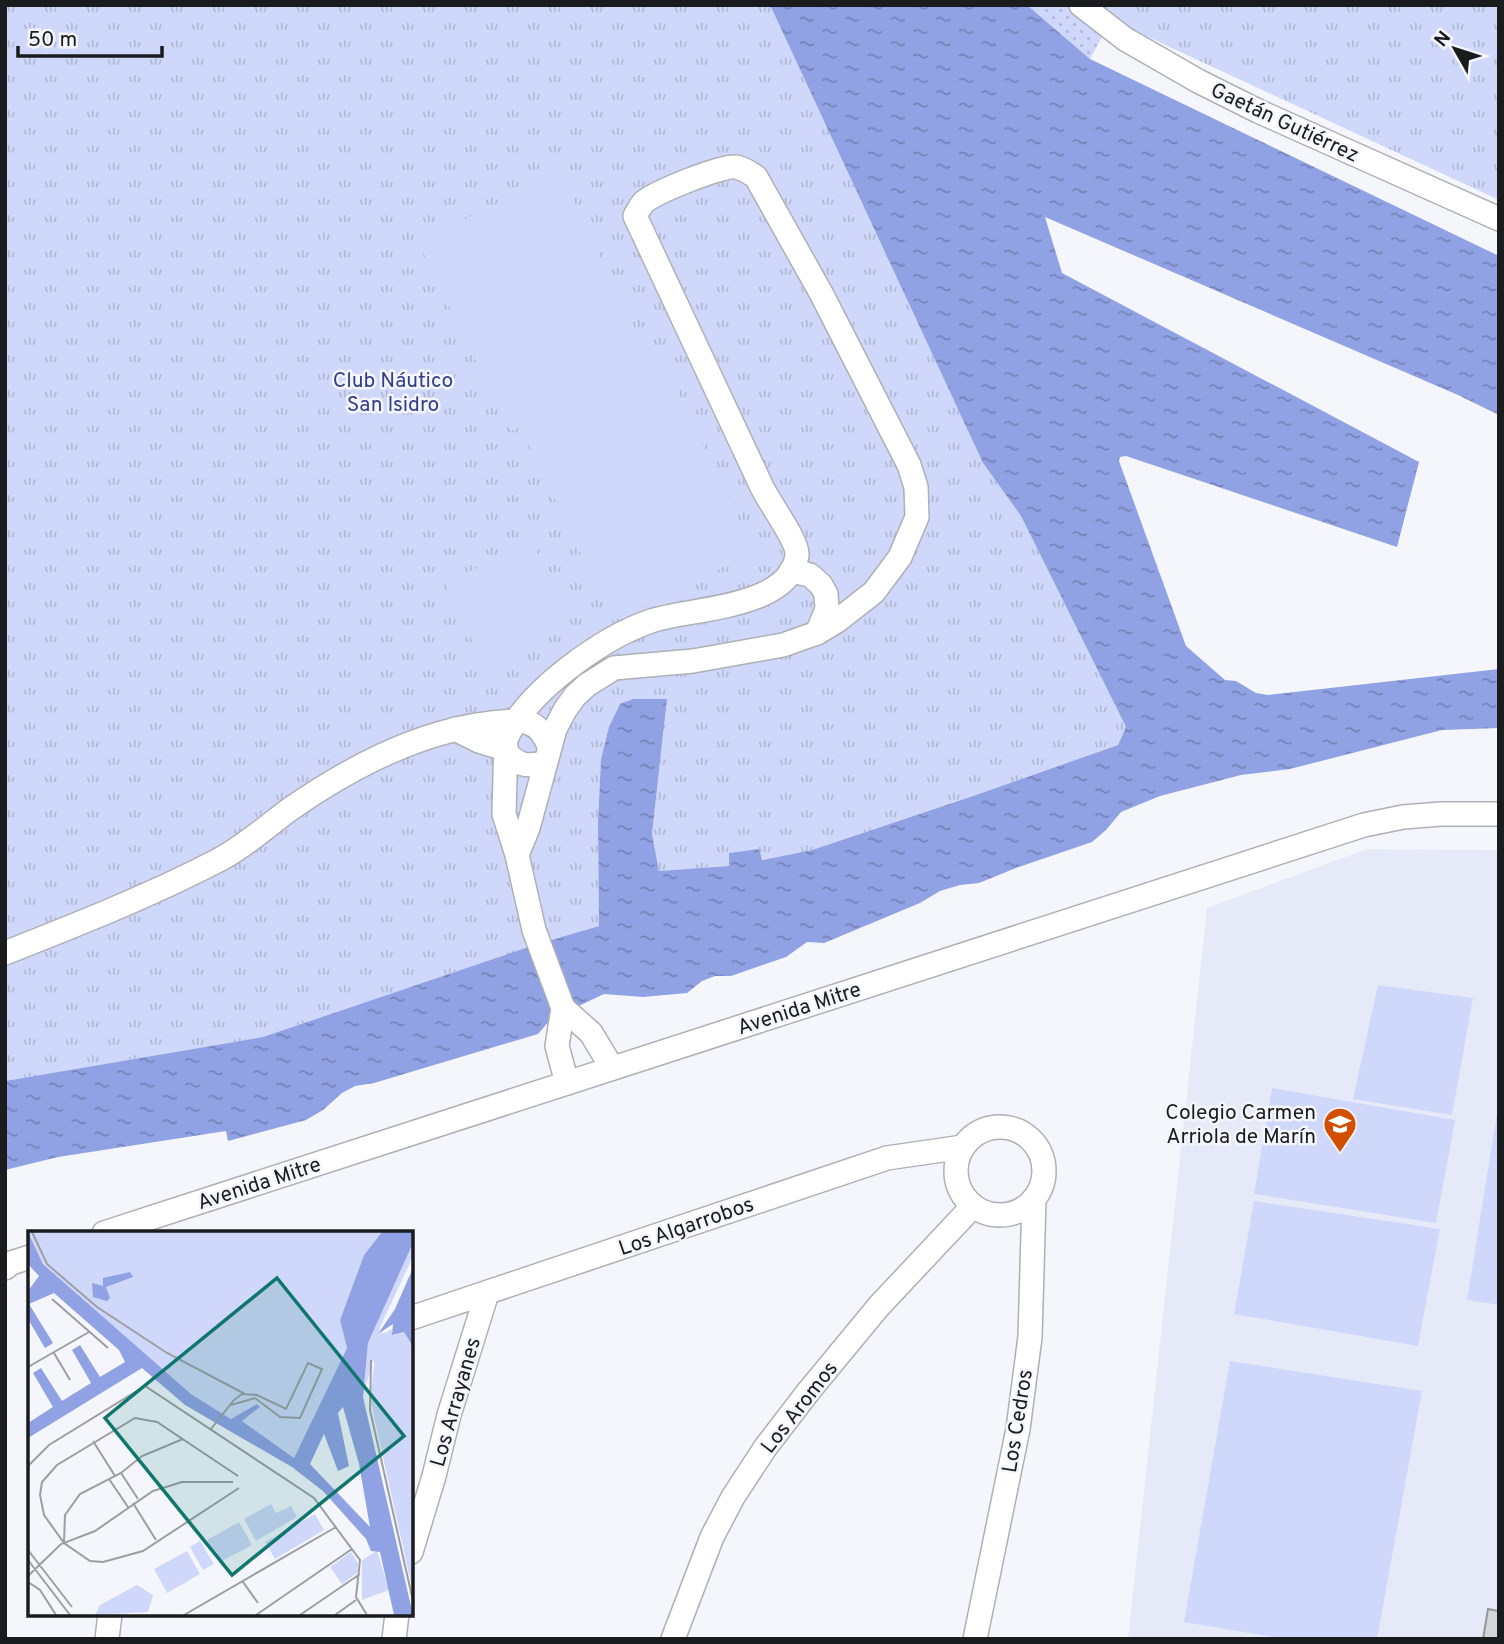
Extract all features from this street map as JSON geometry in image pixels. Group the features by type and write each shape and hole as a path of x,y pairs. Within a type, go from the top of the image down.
{"street":[{"name":"Gaetán Gutiérrez","path":"1081,5 1125,39 1198,81 1258,111 1499,219"},
{"path":"517,855 528,828 555,729 575,696 587,685 614,668 693,661 742,653 783,645 817,633 874,592 901,557 916,517 916,487 909,466 827,305 756,177 736,167 721,169 653,196 642,204 635,216 767,499 796,546 797,556 791,571 770,591 743,603 653,621 618,635 579,659 534,700 510,729 506,739 504,814 517,855 534,930 562,1005 590,1033 612,1068"},
{"path":"791,571 810,575 826,593 827,609 817,633"},
{"path":"5,953 118,909 218,861 322,787 394,750 454,729 518,720 528,722 545,736 547,754"},
{"path":"454,729 505,749 509,757 526,766 536,765 547,754"},
{"name":"Avenida Mitre","path":"110,1231 1364,825 1403,817 1499,814"},
{"path":"562,1005 557,1046 567,1083"},
{"name":"Los Cedros","path":"963,1147 973,1136 986,1129 1014,1129 1027,1135 1037,1146 1043,1159 1045,1174 1034,1200 1030,1337 1018,1429 975,1639"},
{"path":"963,1147 956,1172 958,1185 973,1206 985,1213 1011,1214 1034,1200"},
{"name":"Los Algarrobos","path":"413,1317 887,1158 963,1147"},
{"name":"Los Aromos","path":"673,1639 712,1537 733,1497 765,1448 879,1306 973,1206"},
{"path":"5,1268 28,1258"},
{"name":"Los Arrayanes","path":"413,1545 449,1415 487,1293"},
{"path":"107,1639 110,1616"},
{"path":"394,1639 397,1616"}],"shaded area":[{"name":"Colegio Carmen Arriola de Marín","path":"1367,849 1499,850 1499,1639 1128,1639 1207,908"}],"green space":[{"name":"Club Náutico San Isidro","path":"5,5 770,5 983,463 1021,516 1126,727 1118,745 812,850 761,860 759,850 730,853 729,866 659,871 652,834 667,700 601,759 598,822 599,926 531,946 263,1037 5,1081"},
{"path":"1027,5 1071,5 1102,37 1090,59"},
{"path":"1098,5 1499,5 1499,200 1131,29"},
{"path":"560,173 651,362 661,358 754,552 613,621 520,427 510,431 418,242"},
{"path":"532,542 572,627 485,668 445,583"},
{"path":"1378,985 1473,998 1452,1115 1353,1099"},
{"path":"1272,1088 1455,1120 1436,1223 1254,1194"},
{"path":"1499,1101 1499,1305 1467,1300"},
{"path":"1254,1201 1440,1229 1418,1346 1234,1314"},
{"path":"1230,1361 1422,1391 1377,1639 1286,1639 1184,1622"}],"water":[{"path":"770,5 1027,5 1090,59 1499,256 1499,415 1045,217 1062,273 1419,462 1397,547 1126,456 1120,457 1119,461 1186,646 1225,680 1236,681 1256,693 1268,695 1499,669 1499,728 1442,730 1290,769 1241,775 1160,796 1121,812 1092,842 979,883 940,891 920,903 824,943 807,942 786,957 731,976 715,976 702,981 687,993 643,997 604,994 551,1019 538,1034 374,1083 355,1086 306,1120 228,1141 226,1131 58,1157 5,1170 5,1081 263,1037 531,946 599,926 598,822 601,759 609,727 620,704 633,699 667,699 652,834 659,871 729,866 729,853 759,849 762,860 812,850 1118,745 1126,727 1021,516 983,463"}],"building":[{"path":"1488,1609 1499,1611 1499,1639 1483,1639"}],"place":[{"name":"Colegio Carmen Arriola de Marín","path":"1340,1154"}]}
